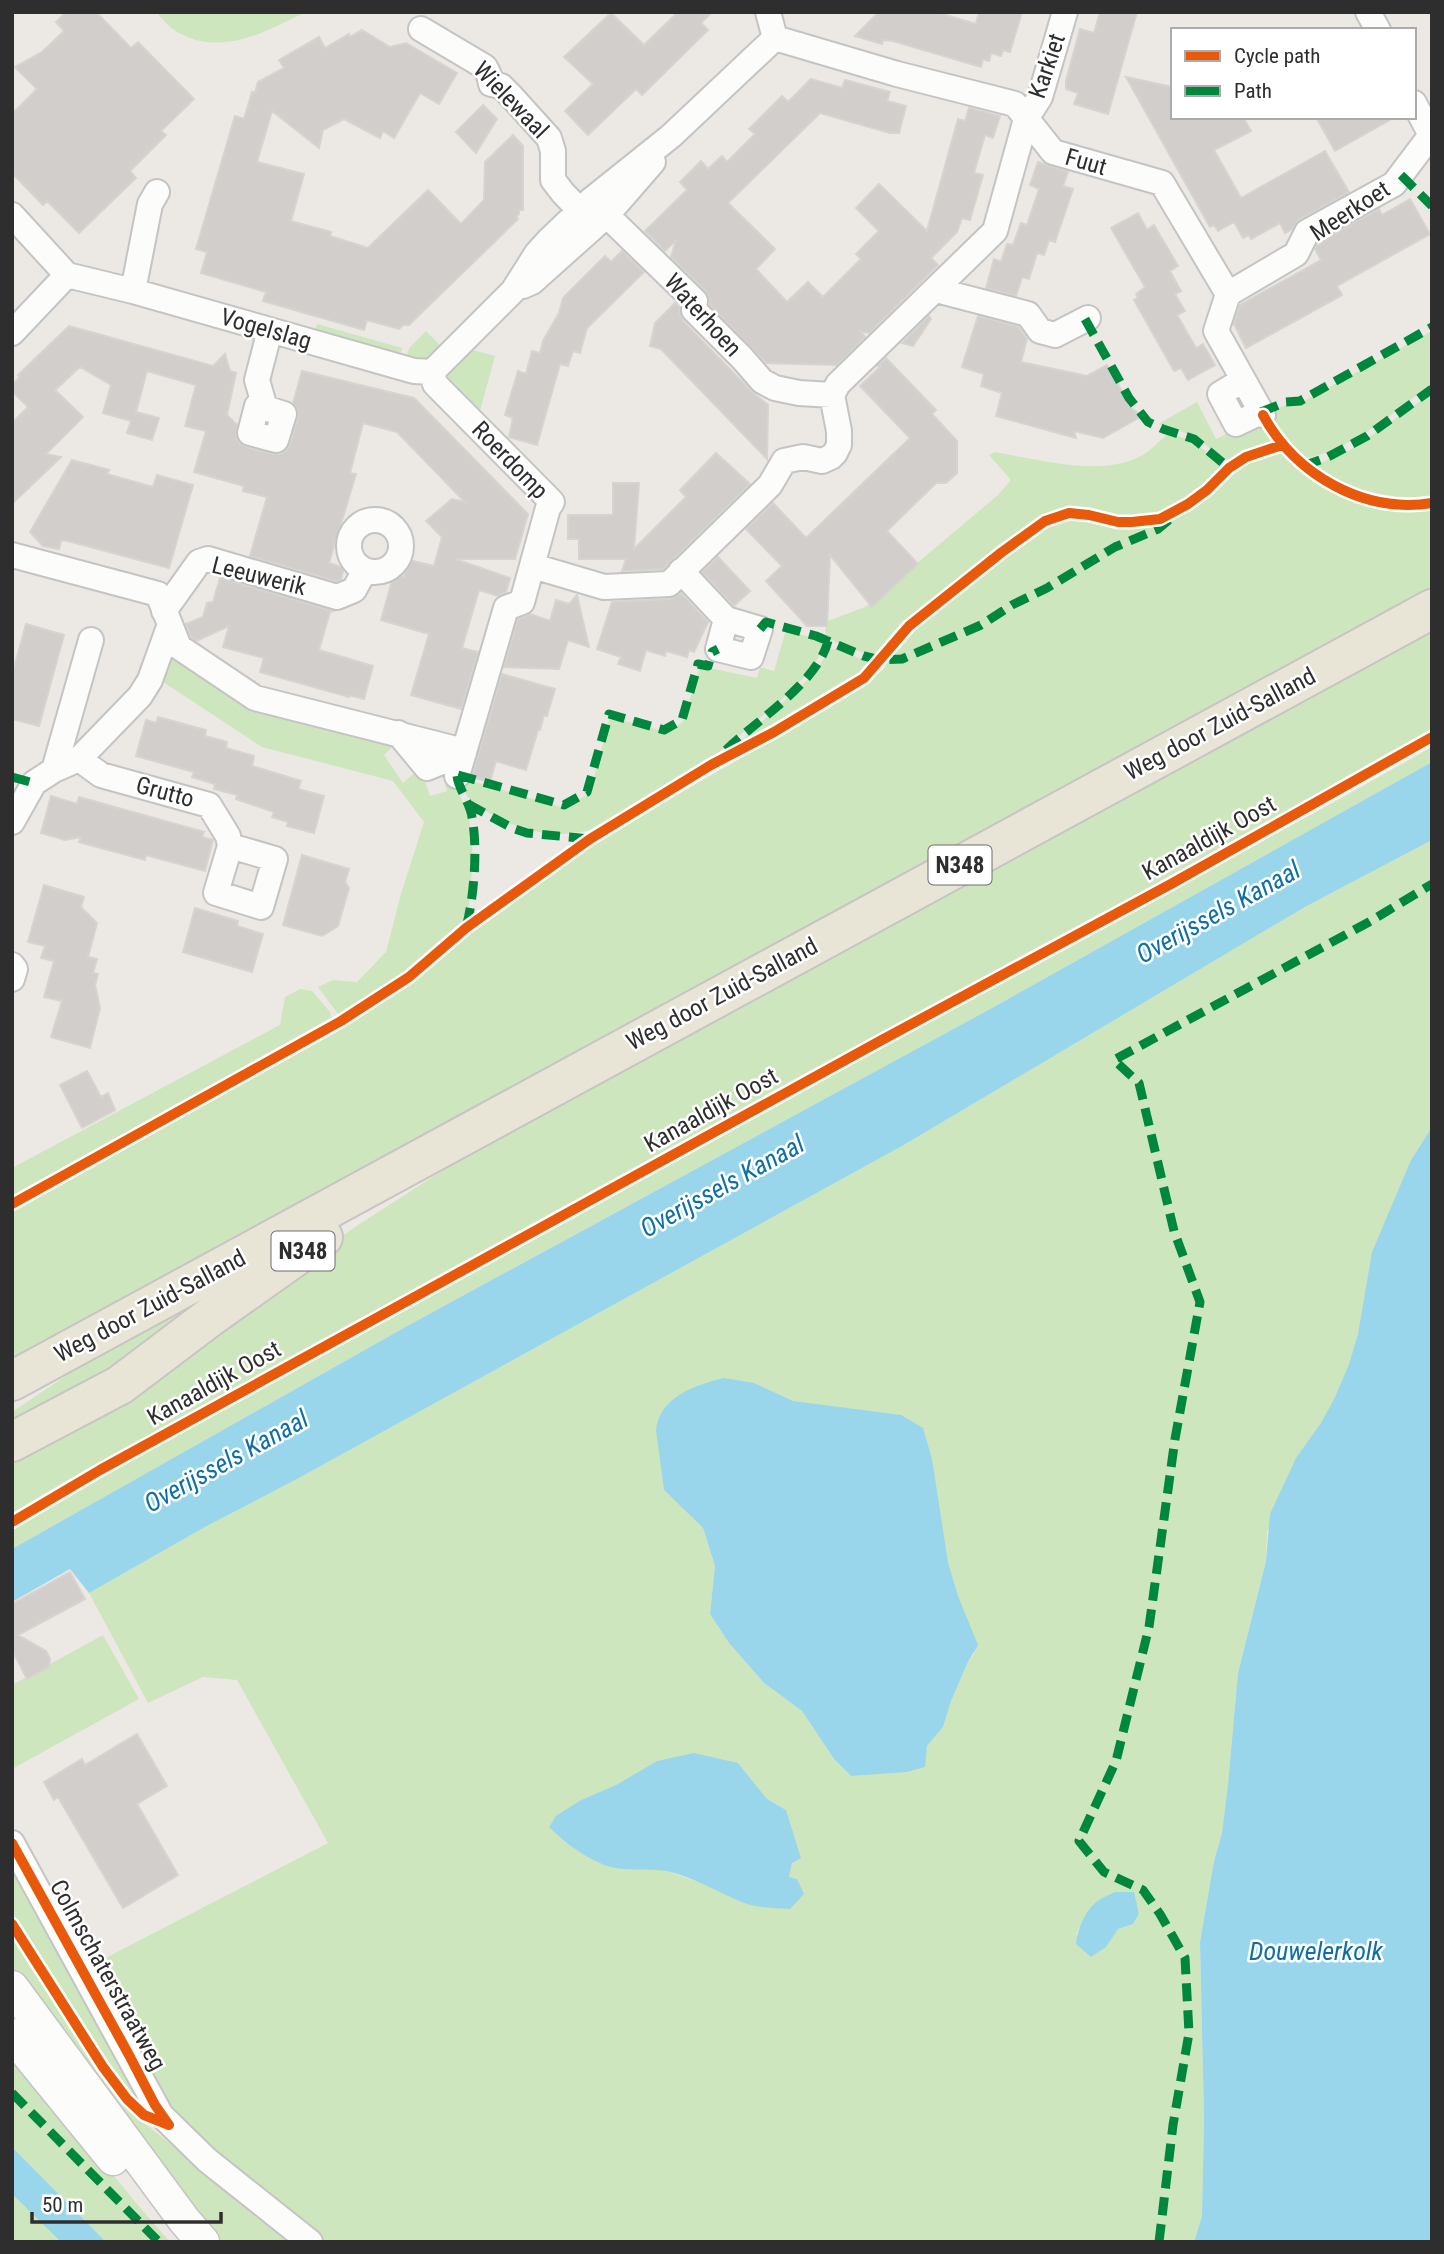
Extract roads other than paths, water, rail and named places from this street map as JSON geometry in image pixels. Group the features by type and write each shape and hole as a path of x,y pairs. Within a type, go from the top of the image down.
{"main road":[{"name":"Weg door Zuid-Salland","path":"12,1381 1432,609"},
{"name":"N348","path":"12,1442 120,1385 210,1317 488,1121"}],"street":[{"path":"432,372 513,291 537,253 593,213 775,37 768,12"},
{"name":"Karkiet","path":"1026,118 1040,97 1065,12"},
{"path":"1368,12 1377,28"},
{"name":"Wielewaal","path":"421,29 485,67 491,84 501,86 538,123 549,138 553,151 553,180 593,213"},
{"name":"Fuut","path":"775,37 897,74 1016,104 1052,152 1162,183 1228,294"},
{"name":"Meerkoet","path":"1228,294 1296,254 1307,232 1394,184 1431,135 1416,107"},
{"path":"533,566 604,587 668,584 770,485 783,461 803,457 822,461 831,457 839,445 832,395 838,384 995,231 1026,118"},
{"path":"133,291 150,204 157,192"},
{"name":"Waterhoen","path":"593,213 695,301 694,310 762,382 799,393 832,395"},
{"path":"12,215 67,275 12,333"},
{"path":"957,269 974,299"},
{"name":"Vogelslag","path":"67,275 133,291 414,371 432,372"},
{"path":"936,290 1028,314 1040,331 1055,335 1088,318"},
{"path":"1228,294 1216,331 1262,414"},
{"path":"265,408 257,380 270,330"},
{"name":"Roerdomp","path":"12,555 158,594 178,647 255,698 398,733 462,760 506,608 522,602 548,508 552,502 435,384 432,372"},
{"name":"Leeuwerik","path":"167,617 199,562 208,559 337,597 354,590 365,570"},
{"path":"681,571 726,619"},
{"path":"12,822 34,783 79,759 123,715 150,680 167,617"},
{"path":"54,770 91,640"},
{"name":"Grutto","path":"79,759 101,775 209,804 228,836 230,846"},
{"path":"12,965 15,969 12,979"},
{"name":"Colmschaterstraatweg","path":"12,1843 161,2115 207,2160 310,2242"},
{"path":"12,1987 176,2210 203,2242"},
{"path":"12,2035 184,2242"}],"water":[{"name":"Overijssels Kanaal","path":"1432,762 1432,840 1305,907 902,1146 89,1593 70,1569 12,1602 12,1549 409,1325 992,1008"},
{"name":"Douwelerkolk","path":"1432,1127 1432,2242 1194,2242 1202,2216 1204,2118 1200,1942 1214,1861 1222,1833 1238,1673 1266,1561 1270,1514 1296,1458 1321,1423 1349,1364 1358,1334 1372,1252 1411,1160"},
{"path":"724,1378 754,1383 793,1401 901,1415 923,1428 932,1459 948,1562 958,1596 978,1645 951,1701 943,1727 927,1746 925,1767 907,1772 851,1776 834,1759 802,1711 764,1683 729,1643 710,1614 715,1566 703,1528 664,1490 656,1430 659,1418 672,1400 702,1384"},
{"path":"694,1753 738,1763 767,1799 786,1810 801,1858 792,1863 789,1877 797,1879 804,1894 790,1909 747,1904 687,1877 666,1871 610,1867 580,1852 549,1827 556,1816 581,1800 618,1784 657,1761"},
{"path":"1115,1892 1134,1892 1139,1914 1133,1924 1118,1929 1106,1947 1091,1957 1076,1944 1080,1928 1095,1903"},
{"path":"12,2147 106,2242 61,2242 12,2194"}]}
